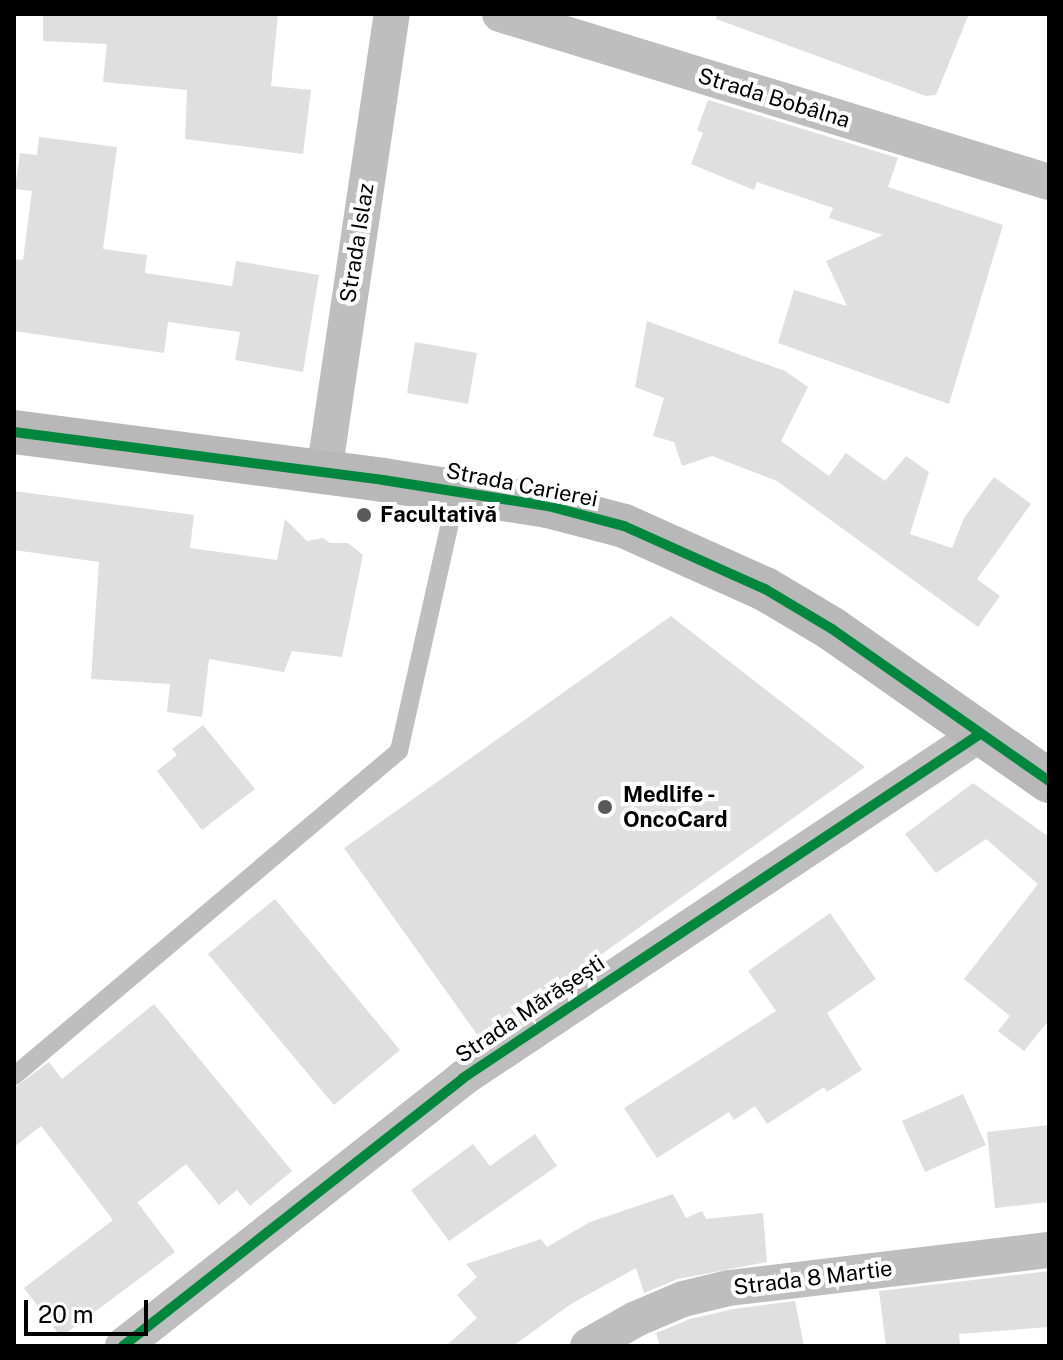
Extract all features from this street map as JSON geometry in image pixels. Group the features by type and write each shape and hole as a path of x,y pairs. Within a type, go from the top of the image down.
{"street":[{"name":"Strada Islaz","path":"324,473 392,14"},
{"name":"Strada Bobâlna","path":"500,14 1049,182"},
{"name":"Strada Carierei","path":"14,432 457,491 548,506 624,526 765,589 832,629 1049,781"},
{"name":"Strada Mărășești","path":"123,1346 463,1078 980,734"},
{"name":"Strada 8 Martie","path":"588,1346 636,1319 683,1299 729,1288 1049,1250"}],"lane":[{"path":"14,1076 399,751 457,491"}],"building":[{"path":"43,14 278,14 271,86 311,90 303,154 185,139 187,90 103,82 107,44 43,41"},
{"path":"717,14 969,14 936,95 926,96 716,19"},
{"path":"708,100 898,158 888,187 1003,225 949,404 778,343 794,290 847,306 826,261 883,235 829,218 833,208 757,182 754,190 691,164 703,133 697,130"},
{"path":"39,137 117,147 103,249 147,255 145,273 232,286 236,261 319,275 303,372 235,360 240,332 168,322 164,353 14,331 14,259 23,260 32,191 15,189 20,153 37,155"},
{"path":"647,321 785,371 808,387 781,441 829,476 846,453 885,481 906,456 929,472 910,534 952,548 964,518 994,477 1031,504 977,579 1000,596 978,627 777,481 712,456 682,466 674,442 653,436 664,398 635,387"},
{"path":"415,342 477,353 468,404 407,393"},
{"path":"14,491 194,515 190,548 277,560 285,519 307,541 323,538 330,543 348,543 363,555 342,657 292,651 284,672 209,659 202,717 167,712 170,684 91,679 99,562 14,550"},
{"name":"Medlife - OncoCard","path":"671,616 865,767 481,1040 344,848"},
{"path":"203,725 255,789 202,830 157,771 177,755 172,749"},
{"path":"973,783 1049,837 1049,1020 1024,1051 998,1031 1010,1016 964,979 1038,884 986,839 936,873 905,834"},
{"path":"275,899 400,1050 334,1105 208,954"},
{"path":"830,913 876,979 827,1013 862,1070 827,1092 824,1087 767,1124 755,1106 734,1120 729,1112 657,1158 624,1108 776,1011 748,971"},
{"path":"154,1004 292,1171 250,1206 237,1190 219,1205 186,1164 137,1203 175,1252 61,1337 24,1288 113,1220 41,1126 14,1147 14,1088 49,1062 62,1079"},
{"path":"963,1094 986,1145 925,1172 902,1121"},
{"path":"1049,1125 1049,1202 995,1208 987,1132"},
{"path":"535,1134 557,1166 449,1241 411,1190 473,1144 490,1166"},
{"path":"673,1194 686,1218 702,1211 706,1219 763,1213 767,1262 678,1279 644,1293 636,1268 571,1304 513,1346 446,1346 477,1318 457,1295 477,1277 466,1264 541,1239 547,1247 590,1222"},
{"path":"1049,1271 1049,1327 959,1334 960,1346 886,1346 879,1291"},
{"path":"795,1301 804,1346 660,1346 656,1333 690,1319 733,1309"}],"cycle path":[{"path":"14,432 383,480 548,506 624,526 765,589 832,629 1049,781"},
{"path":"123,1346 463,1078 980,734"}],"place":[{"name":"Facultativă","path":"364,515"},
{"name":"Medlife - OncoCard","path":"605,807"}]}
